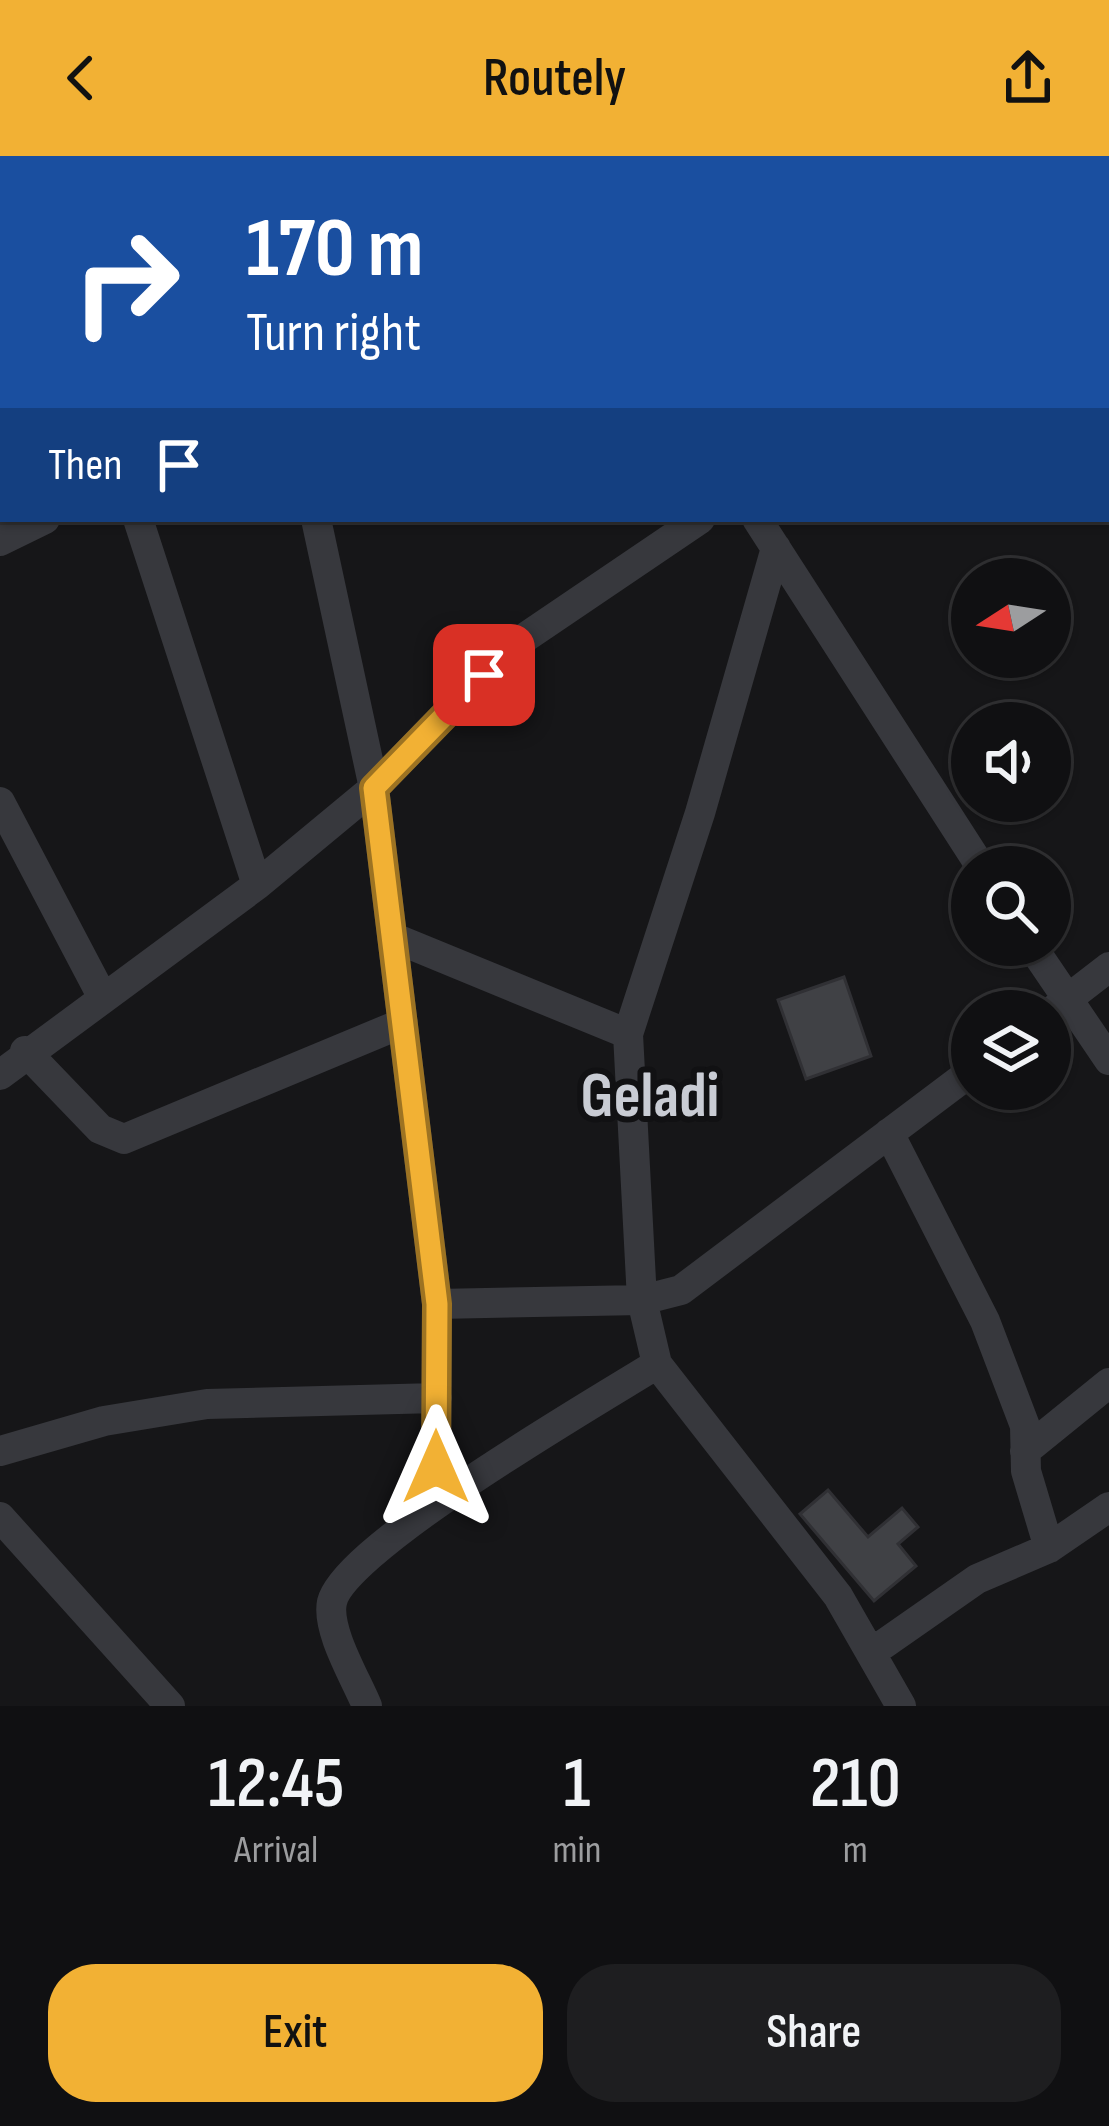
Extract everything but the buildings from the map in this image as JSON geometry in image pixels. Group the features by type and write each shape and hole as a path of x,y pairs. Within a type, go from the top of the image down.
{"street":[{"path":"0,541 39,522"},
{"path":"140,522 257,885"},
{"path":"317,522 374,788 403,1023 437,1304 436,1502"},
{"path":"0,1075 26,1051 257,885 374,788 511,646 696,522"},
{"path":"759,522 968,846"},
{"path":"776,548 700,813 628,1034 642,1300 658,1364 838,1596 901,1706"},
{"path":"0,802 102,996"},
{"path":"392,937 628,1034"},
{"path":"1071,996 1109,967"},
{"path":"1071,1020 1109,1060"},
{"path":"26,1051 100,1130 124,1139 403,1023"},
{"path":"437,1304 642,1300 681,1290 951,1087"},
{"path":"889,1133 985,1321 1024,1426 1025,1451 1049,1548"},
{"path":"367,1706 331,1604 340,1585 436,1502 658,1364"},
{"path":"1025,1451 1109,1383"},
{"path":"0,1451 104,1421 207,1404 437,1398"},
{"path":"872,1653 977,1579 1049,1548 1109,1507"},
{"path":"0,1516 170,1706"}],"district":[{"name":"Geladi","path":"650,1094"}],"route":[{"path":"436,1467 437,1304 374,788 484,675"}]}
